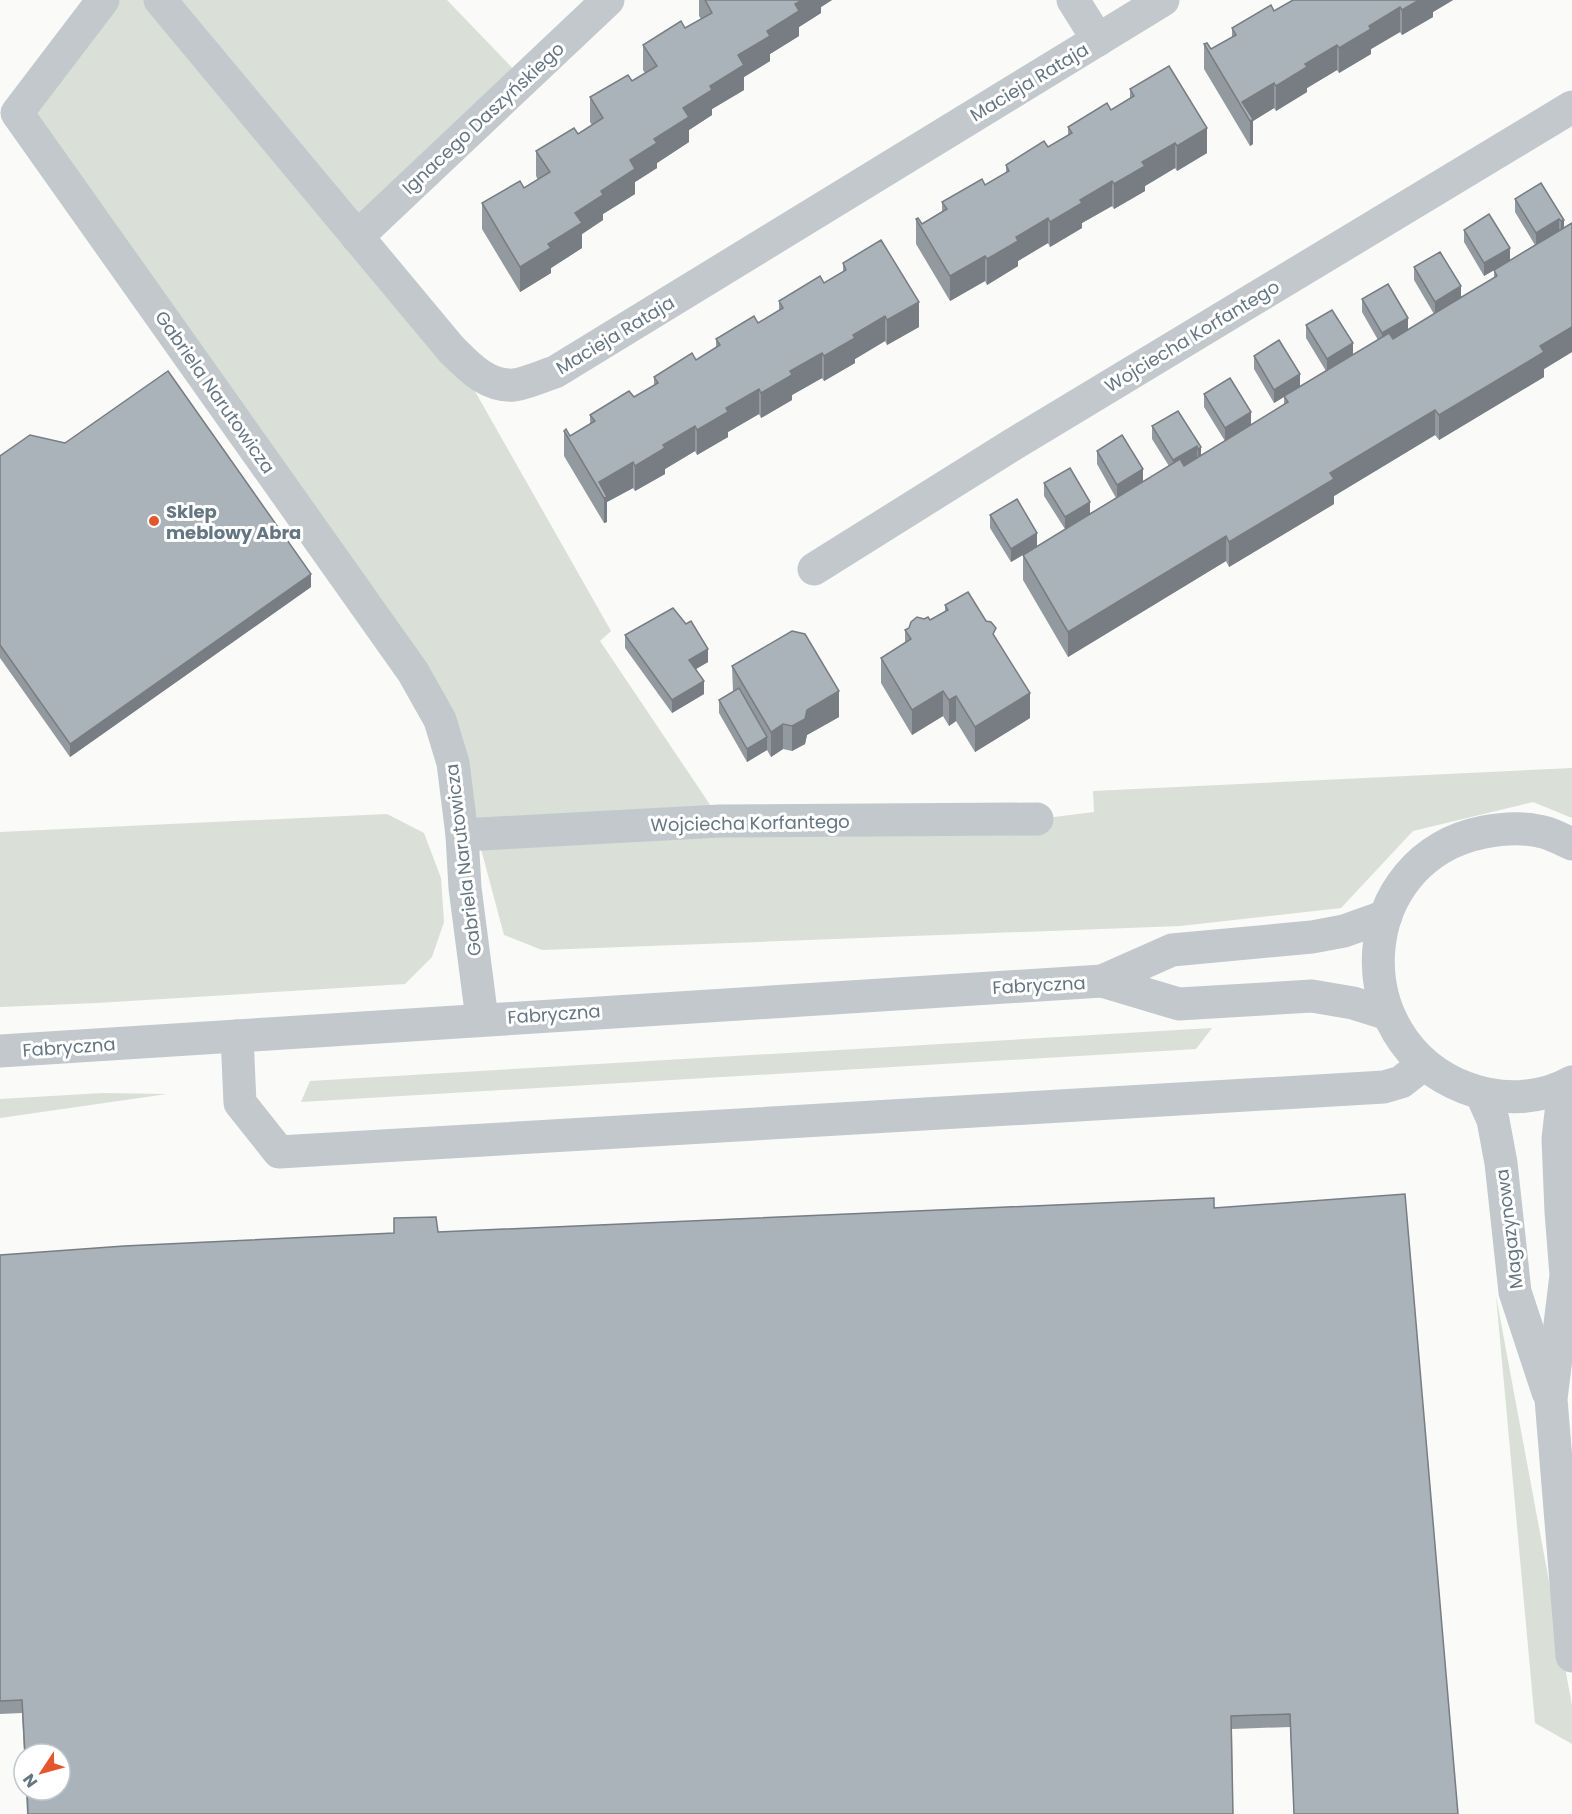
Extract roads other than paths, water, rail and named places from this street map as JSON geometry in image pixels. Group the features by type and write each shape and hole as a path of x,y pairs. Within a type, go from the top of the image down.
{"street":[{"name":"Gabriela Narutowicza","path":"103,0 16,113 413,672 440,720 453,764 462,835 465,888 482,1019"},
{"name":"Macieja Rataja","path":"160,0 451,349 474,372 495,383 514,385 555,372 1163,0"},
{"name":"Ignacego Daszyńskiego","path":"357,237 608,0"},
{"path":"1073,0 1098,40"},
{"name":"Wojciecha Korfantego","path":"814,570 1012,446 1572,107"},
{"name":"Wojciecha Korfantego","path":"462,835 720,821 1038,819"},
{"path":"1568,1084 1537,1095 1509,1097 1481,1093 1451,1082 1424,1064 1403,1041 1388,1014 1381,990 1378,965 1379,940 1386,916 1404,881 1433,853 1467,836 1507,828 1546,833 1572,844"},
{"name":"Fabryczna","path":"1102,981 1172,950 1312,937 1344,931 1386,916"},
{"name":"Fabryczna","path":"2,1052 482,1019 1102,981 1179,1004 1312,996 1353,1003 1388,1014"},
{"path":"237,1036 240,1103 279,1152 1384,1087 1401,1082 1424,1064"},
{"name":"Magazynowa","path":"1568,1084 1558,1139 1560,1212 1566,1275 1551,1399 1572,1656"},
{"name":"Magazynowa","path":"1481,1093 1493,1120 1501,1163 1515,1292 1551,1399"}],"place":[{"name":"Sklep meblowy Abra","path":"154,521"}]}
